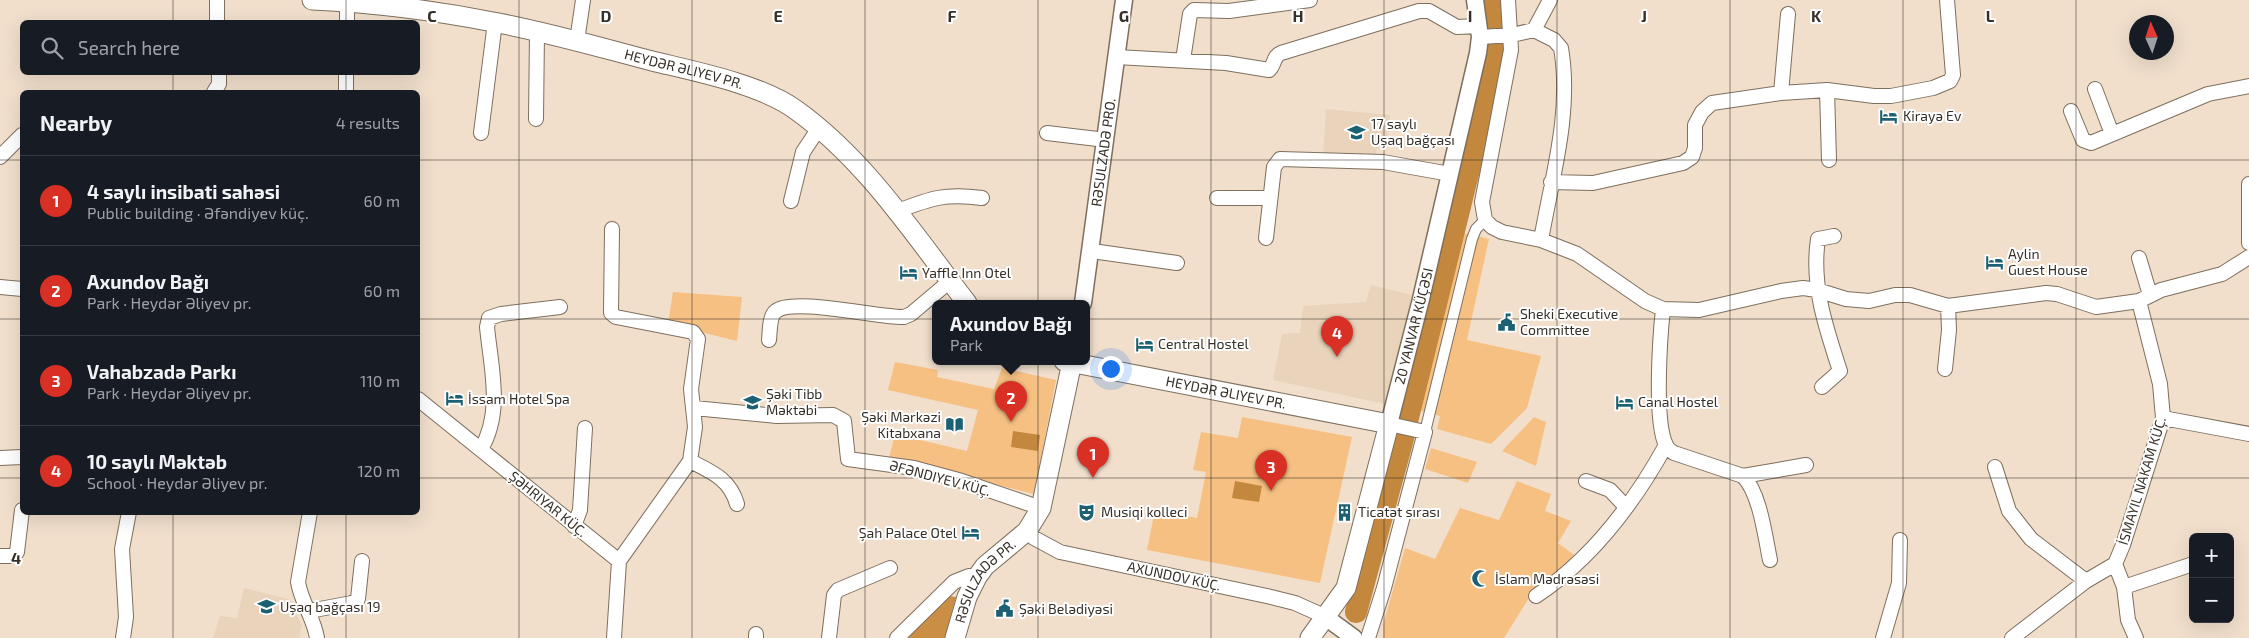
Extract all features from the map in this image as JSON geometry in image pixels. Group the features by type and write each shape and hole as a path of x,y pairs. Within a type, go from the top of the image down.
{"main road":[{"name":"HEYDƏR ƏLIYEV PR.","path":"312,0 347,1 495,22 695,72 750,88 788,105 818,128 878,188 898,211 965,300"},
{"name":"RƏSULZADƏ PR.","path":"955,638 967,597 977,577 985,566 1027,531 1041,508 1068,365"},
{"name":"HEYDƏR ƏLIYEV PR.","path":"1089,365 1394,425"},
{"name":"20 YANVAR KÜÇƏSI","path":"1310,638 1324,616 1343,595 1346,588 1394,425"}],"street":[{"path":"216,0 217,20"},
{"path":"577,42 583,0"},
{"name":"RƏSULZADƏ PRO.","path":"1084,300 1092,251 1124,0"},
{"path":"1183,60 1190,14 1194,10 1229,11 1310,0"},
{"name":"20 YANVAR KÜÇƏSI","path":"1394,425 1480,31 1475,0"},
{"path":"1508,0 1512,35 1482,202 1485,220 1492,227 1502,232 1541,240 1577,254 1645,301 1663,309 1699,310 1781,291 1817,290 1846,298 1869,301 1895,295 1910,295 1948,306 2046,293 2057,294 2096,307 2145,298 2180,284 2222,274 2249,256"},
{"path":"1534,30 1550,0"},
{"path":"1551,182 1593,183 1683,163 1692,157 1695,148 1695,125 1702,112 1712,103 1781,93 1827,90 1874,96 1891,96 1933,88 1950,81 1953,75 1947,0"},
{"path":"347,1 347,20"},
{"path":"1116,57 1226,63 1269,70 1273,67 1275,57 1282,53 1419,11 1430,5 1458,27 1512,35 1534,30 1554,40 1562,48 1563,56 1564,108 1541,240"},
{"path":"1781,93 1788,14"},
{"path":"480,133 495,22"},
{"path":"536,32 536,119"},
{"path":"215,90 219,84 219,75"},
{"path":"346,75 346,90"},
{"path":"2071,111 2083,140 2091,143 2208,94 2249,86"},
{"path":"2095,89 2112,134"},
{"path":"1827,90 1829,160"},
{"path":"791,201 803,152 818,128"},
{"path":"1047,132 1106,140"},
{"path":"0,156 20,137"},
{"path":"1266,238 1274,168 1280,159 1383,162 1450,174"},
{"path":"2249,184 2249,243"},
{"path":"898,211 926,200 947,195 982,198"},
{"path":"1217,198 1270,198"},
{"path":"1368,638 1380,603 1420,431 1472,239 1476,229 1485,220"},
{"path":"612,229 611,313 616,318 693,332 697,336 691,389 695,427 690,461 619,561 614,638"},
{"path":"1822,387 1840,371 1823,319 1817,290 1816,253 1818,239 1834,236"},
{"path":"1092,251 1177,264"},
{"path":"2012,638 2086,581 2115,564 2123,546 2164,418 2139,258"},
{"path":"770,340 772,316 775,311 782,308 810,307 904,317 911,314 950,281"},
{"path":"0,287 20,289"},
{"path":"1945,369 1949,330 1948,306"},
{"path":"481,449 490,434 494,415 487,327 489,318 501,314 560,307"},
{"path":"1663,309 1659,353 1662,426 1666,445 1674,453 1743,476 1750,482 1761,518 1770,560"},
{"name":"ŞƏHRIYAR KÜÇ.","path":"420,401 619,561"},
{"name":"ƏFƏNDIYEV KÜÇ.","path":"694,408 777,416 833,415 840,417 844,421 848,459 914,468 962,481 1041,508"},
{"path":"2164,418 2249,434"},
{"path":"1394,425 1420,431"},
{"path":"574,526 580,510 585,428"},
{"path":"1536,596 1559,581 1608,531 1650,474 1666,445"},
{"path":"0,458 20,457"},
{"path":"690,461 719,475 730,487 737,504"},
{"path":"1743,476 1762,471 1806,465"},
{"path":"1995,467 2009,511 2031,540 2086,581"},
{"path":"1586,481 1610,490 1626,506"},
{"path":"0,556 14,556 17,552 21,515"},
{"path":"123,638 125,596 121,562 129,515"},
{"path":"309,515 298,582 314,623 317,638"},
{"name":"AXUNDOV KÜÇ.","path":"1027,531 1034,538 1060,552 1271,597 1295,603 1324,616"},
{"path":"1883,638 1899,583 1900,540"},
{"path":"308,611 352,603 358,599 362,561"},
{"path":"2115,564 2124,587 2128,620 2136,638"},
{"path":"2124,587 2189,565"},
{"path":"829,638 834,595 838,590 890,568"},
{"path":"897,638 954,582 969,576 977,577"},
{"path":"1324,616 1354,638"}],"shaded area":[{"name":"17 saylı Uşaq bağçası","path":"1326,109 1390,115 1387,149 1377,149 1375,159 1323,157"},
{"path":"1458,232 1489,239 1467,340 1541,356 1527,408 1491,444 1437,429 1440,416 1413,409"},
{"path":"1371,285 1412,295 1385,404 1273,380 1282,334 1300,333 1303,306 1366,302"},
{"path":"673,292 742,297 737,341 668,324"},
{"path":"895,362 938,370 937,377 994,389 1002,368 1056,380 1034,494 889,458 895,434 967,451 978,410 888,390"},
{"path":"1242,417 1352,437 1320,583 1147,550 1155,510 1197,518 1206,472 1193,470 1201,432 1238,438"},
{"path":"1534,417 1546,422 1536,466 1502,451"},
{"path":"1013,431 1040,435 1038,451 1011,447"},
{"path":"1431,448 1477,462 1468,483 1425,469"},
{"path":"1235,481 1262,486 1259,502 1232,498"},
{"path":"1517,481 1551,494 1545,511 1571,521 1558,543 1577,557 1534,590 1504,638 1383,638 1383,625 1405,548 1435,559 1460,508 1499,520"},
{"name":"Uşaq bağçası 19","path":"244,588 288,599 302,625 299,638 213,638 220,616 237,618"},
{"path":"949,596 956,597 945,638 907,638"}],"waterway":[{"path":"1356,612 1401,446 1496,60 1497,27 1493,0"}],"place":[{"name":"Kirayə Ev","path":"1889,116"},
{"name":"17 saylı Uşaq bağçası","path":"1357,132"},
{"name":"Aylin Guest House","path":"1994,262"},
{"name":"Yaffle Inn Otel","path":"908,273"},
{"name":"Sheki Executive Committee","path":"1506,322"},
{"name":"Central Hostel","path":"1144,344"},
{"name":"10 saylı Məktəb","path":"1337,357"},
{"name":"İssam Hotel Spa","path":"454,399"},
{"name":"Şəki Tibb Məktəbi","path":"752,402"},
{"name":"Canal Hostel","path":"1624,402"},
{"name":"Axundov Bağı","path":"1011,422"},
{"name":"Şəki Mərkəzi Kitabxana","path":"955,425"},
{"name":"4 saylı insibati sahəsi","path":"1093,478"},
{"name":"Vahabzadə Parkı","path":"1271,491"},
{"name":"Musiqi kolleci","path":"1087,512"},
{"name":"Ticatət sırası","path":"1344,512"},
{"name":"Şah Palace Otel","path":"971,533"},
{"name":"İslam Mədrəsəsi","path":"1481,579"},
{"name":"Uşaq bağçası 19","path":"266,607"},
{"name":"Şəki Belədiyəsi","path":"1005,609"}]}
